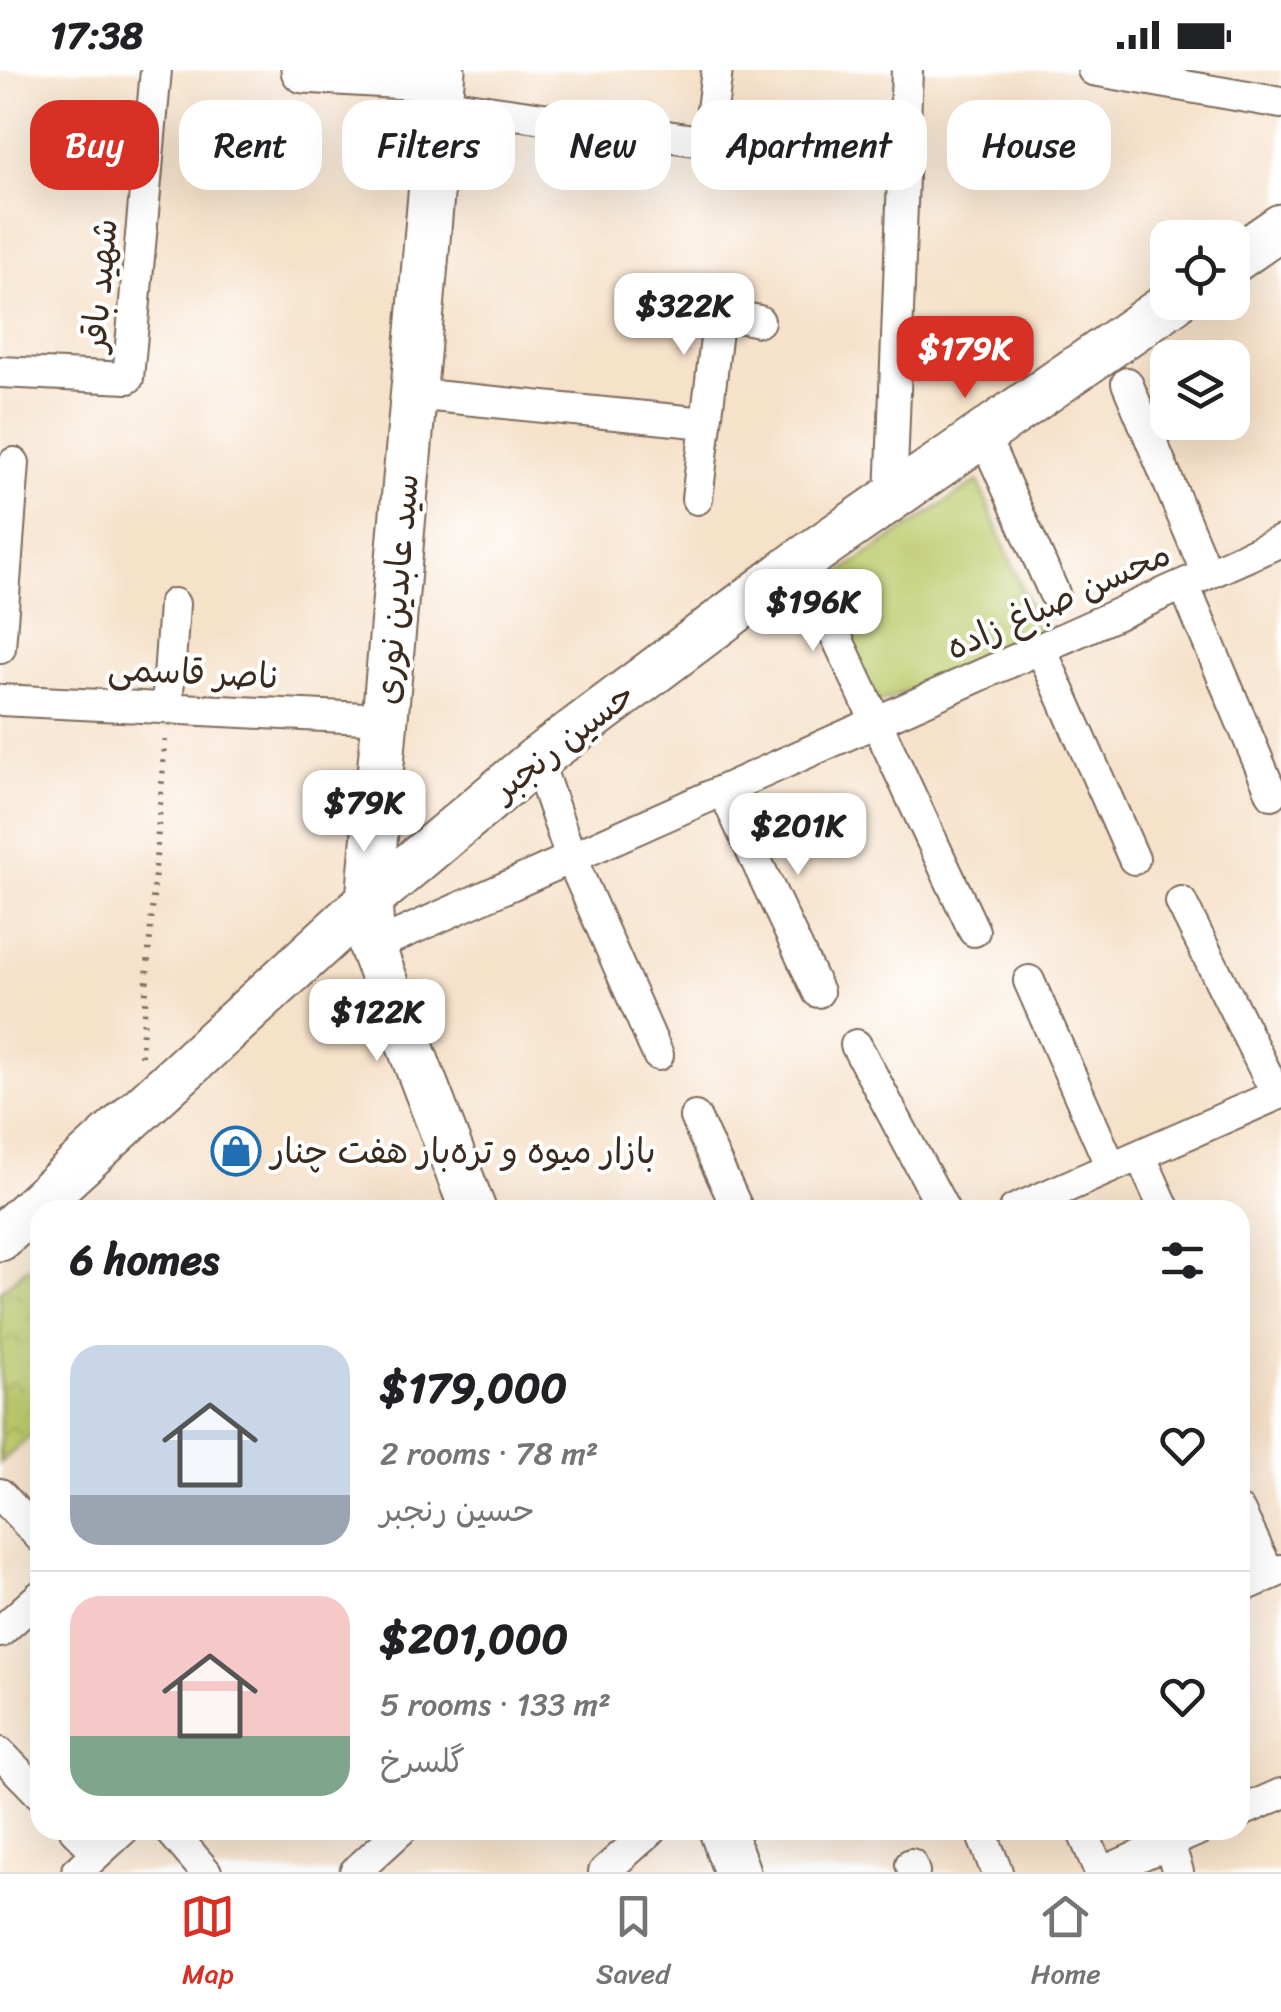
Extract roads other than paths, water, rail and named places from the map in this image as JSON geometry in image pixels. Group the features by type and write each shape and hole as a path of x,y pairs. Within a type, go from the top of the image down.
{"street":[{"name":"شهید باقر","path":"0,372 128,378 156,70"},
{"path":"304,70 441,84 708,142 717,70"},
{"path":"891,498 907,70"},
{"path":"1092,70 1163,76 1281,103"},
{"name":"سید عابدین نوری","path":"441,84 369,900 372,946 469,1200"},
{"path":"1250,249 1281,227"},
{"path":"696,499 719,313 759,321"},
{"name":"حسین رنجبر","path":"41,1200 369,900 536,759 801,561 1150,318"},
{"path":"1127,383 1272,794"},
{"path":"413,394 706,423"},
{"path":"983,434 1054,593"},
{"path":"0,648 14,463"},
{"name":"محسن صباغ زاده","path":"372,946 1281,542"},
{"path":"801,561 974,932"},
{"path":"168,708 174,604"},
{"path":"1040,648 1134,859"},
{"name":"ناصر قاسمی","path":"0,700 385,719"},
{"path":"536,759 571,858 658,1055"},
{"path":"724,790 818,992"},
{"path":"1037,1200 1279,1094 1182,902"},
{"path":"1029,980 1111,1167"},
{"path":"856,1044 939,1200"},
{"path":"695,1117 733,1200"},
{"path":"1140,1154 1160,1200"},
{"name":"حسین رنجبر","path":"0,1238 30,1210"},
{"path":"0,1494 30,1526"},
{"path":"1250,1529 1275,1573 1250,1584"},
{"path":"0,1632 30,1605"},
{"path":"0,1752 30,1784"},
{"path":"1250,1808 1281,1794"},
{"path":"87,1862 112,1840"},
{"path":"179,1840 206,1872"},
{"path":"356,1872 390,1840"},
{"path":"604,1872 640,1840"},
{"path":"726,1840 737,1872"},
{"path":"984,1840 996,1872"},
{"path":"1087,1840 1102,1872 1171,1848"}],"place":[{"name":"بازار میوه و تره‌بار هفت چنار","path":"236,1151"}]}
